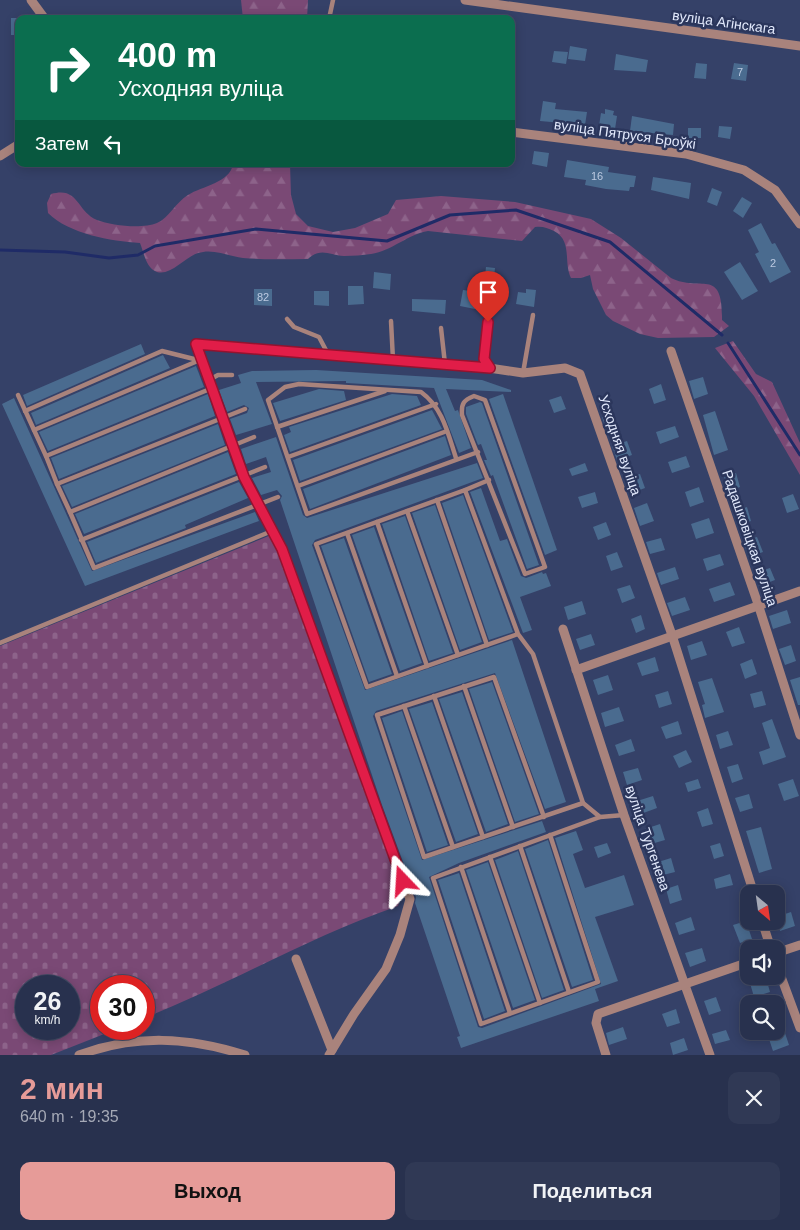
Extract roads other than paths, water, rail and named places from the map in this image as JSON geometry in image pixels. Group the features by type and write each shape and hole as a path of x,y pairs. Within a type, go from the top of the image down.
{"street":[{"path":"32,0 41,15"},
{"name":"вуліца Агінскага","path":"465,0 800,46"},
{"name":"вуліца Пятруся Броўкі","path":"515,133 686,154 744,170 775,190 800,224"},
{"path":"0,156 15,147"},
{"name":"Усходняя вуліца","path":"200,360 196,344 393,362 490,368 523,374 565,368 580,374 672,635 751,885"},
{"name":"Радашковіцкая вуліца","path":"671,351 758,604 800,735"},
{"path":"200,360 244,477 258,506 273,530 410,899 400,935 386,969 331,1052"},
{"path":"576,670 758,604 800,591"},
{"name":"вуліца Тургенева","path":"563,629 624,815 710,1055"},
{"path":"785,950 800,945"},
{"path":"296,959 331,1052"},
{"path":"606,1055 596,1023 598,1014 740,965"},
{"path":"784,985 800,1028"},
{"path":"79,1055 118,1042 157,1038 206,1044 245,1055"}],"lane":[{"path":"330,15 332,0"},
{"path":"523,374 533,315"},
{"path":"287,319 294,327 319,337 328,355"},
{"path":"391,321 393,362"},
{"path":"488,322 484,359 490,368"},
{"path":"441,328 445,365"},
{"path":"25,411 162,350 200,360"},
{"path":"34,430 200,360"},
{"path":"46,456 209,384 218,375 232,375"},
{"path":"456,458 436,404 421,392 299,384 285,386 268,400 307,514 456,458 478,452"},
{"path":"277,427 387,390"},
{"path":"18,395 94,568 278,497"},
{"path":"474,396 485,400 545,567 525,574 490,480 462,414 461,406 465,400 474,396"},
{"path":"288,457 436,404"},
{"path":"57,484 245,409"},
{"path":"298,486 447,431"},
{"path":"70,512 254,437"},
{"path":"81,540 244,477 265,467"},
{"path":"490,480 316,544 367,686 518,634"},
{"path":"465,490 518,634 533,654 583,804 600,817"},
{"path":"437,500 487,645"},
{"path":"407,510 458,655"},
{"path":"377,522 427,666"},
{"path":"0,643 273,530"},
{"path":"347,533 396,676"},
{"path":"544,817 494,677 377,715 424,857 513,827 544,817 583,804"},
{"path":"464,686 513,827"},
{"path":"434,696 483,837"},
{"path":"404,706 453,847"},
{"path":"550,835 598,982 481,1024 433,878 461,867 600,817 624,815"},
{"path":"520,846 569,992"},
{"path":"490,857 540,1003"},
{"path":"461,867 510,1013"}],"waterway":[{"path":"0,250 65,252 109,258 138,255 155,246 256,229 387,241 450,215 516,210 610,242 722,335"},
{"path":"728,343 800,455"}]}
